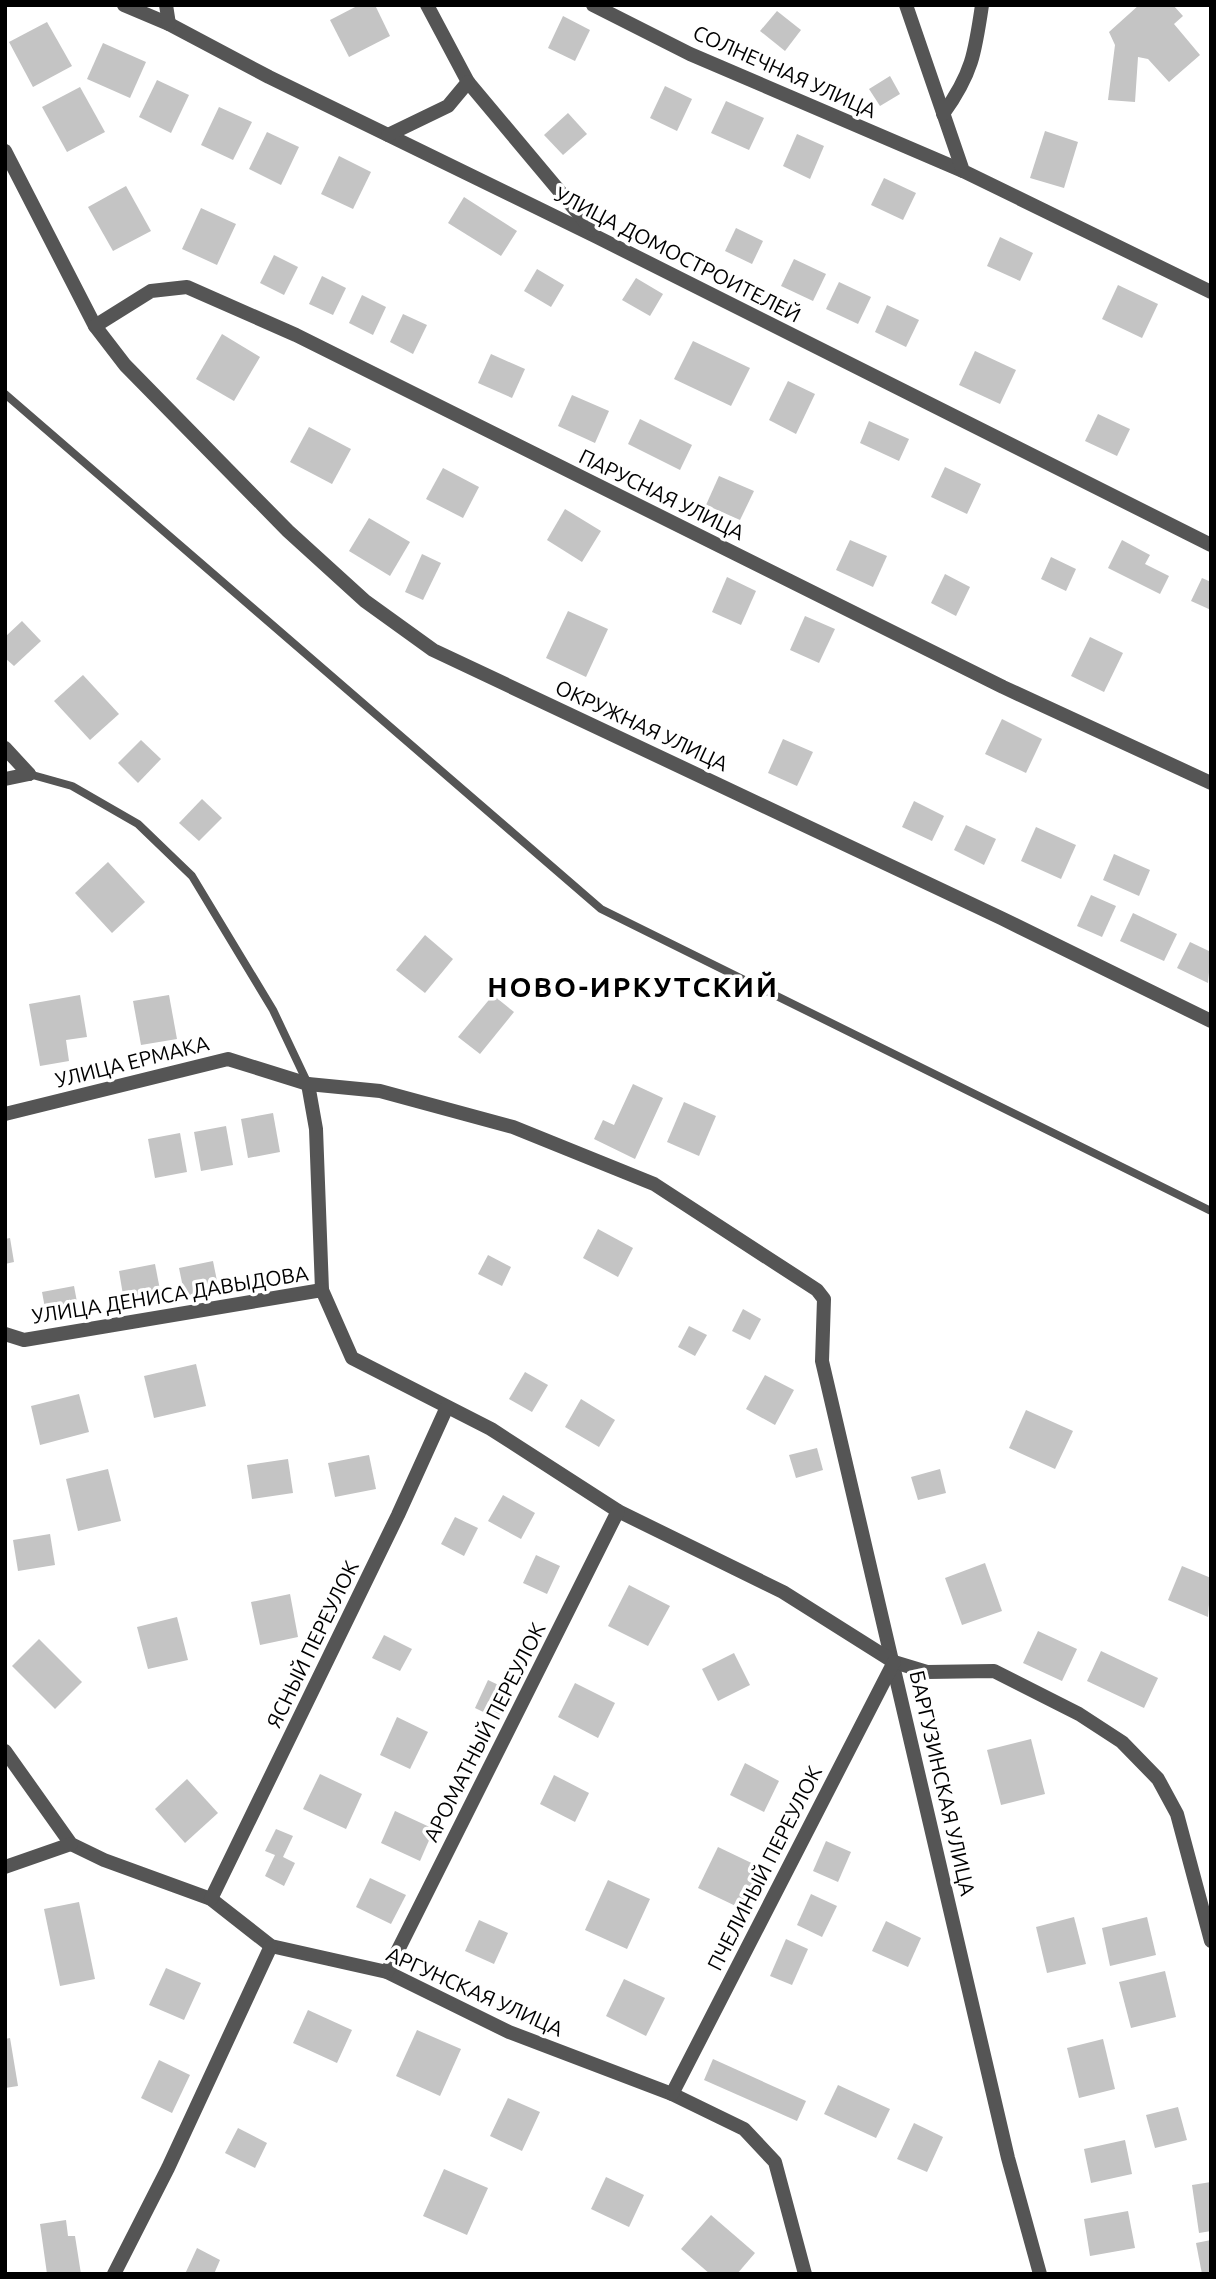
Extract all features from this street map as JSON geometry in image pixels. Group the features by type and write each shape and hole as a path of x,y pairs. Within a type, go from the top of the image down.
{"street":[{"name":"УЛИЦА ДОМОСТРОИТЕЛЕЙ","path":"124,5 169,24 1211,545"},
{"path":"166,5 169,24"},
{"path":"427,5 468,82 597,237"},
{"name":"СОЛНЕЧНАЯ УЛИЦА","path":"593,5 690,54 962,171 1211,292"},
{"path":"906,5 962,171"},
{"path":"943,114 964,85 975,54 982,5"},
{"path":"388,135 448,106 468,82"},
{"name":"ОКРУЖНАЯ УЛИЦА","path":"5,151 95,326 125,366 298,540 365,601 433,650 1001,918 1211,1021"},
{"name":"ПАРУСНАЯ УЛИЦА","path":"95,326 151,291 187,287 296,335 1003,687 1211,782"},
{"path":"5,748 29,774"},
{"path":"5,779 29,774"},
{"name":"УЛИЦА ЕРМАКА","path":"5,1114 228,1059 308,1084 380,1091 513,1127 654,1184 775,1260 824,1298"},
{"path":"308,1084 316,1129 322,1290"},
{"name":"УЛИЦА ДЕНИСА ДАВЫДОВА","path":"5,1334 24,1340 322,1290 352,1358 491,1429 618,1511 783,1592 894,1662 926,1672 994,1671 1079,1714 1122,1742 1158,1779 1177,1814 1211,1941"},
{"name":"БАРГУЗИНСКАЯ УЛИЦА","path":"824,1298 822,1361 1007,2158 1040,2274"},
{"name":"ЯСНЫЙ ПЕРЕУЛОК","path":"211,1899 398,1515 447,1407"},
{"name":"АРОМАТНЫЙ ПЕРЕУЛОК","path":"387,1972 618,1511"},
{"name":"ПЧЕЛИНЫЙ ПЕРЕУЛОК","path":"672,2094 894,1662"},
{"name":"АРГУНСКАЯ УЛИЦА","path":"5,1751 71,1844 104,1860 211,1899 271,1946 387,1972 509,2032 672,2094 744,2129 775,2162 806,2274"},
{"path":"5,1867 71,1844"},
{"path":"114,2274 168,2168 271,1946"}],"lane":[{"path":"5,394 601,909 1211,1211"},
{"path":"29,774 72,786 138,824 192,876 273,1010 308,1084"}],"building":[{"path":"359,5 375,5 390,36 349,57 330,20"},
{"path":"1139,5 1173,5 1183,16 1174,24 1200,55 1169,82 1148,59 1138,57 1135,102 1108,100 1115,45 1109,32"},
{"path":"777,11 801,30 785,51 760,31"},
{"path":"563,16 590,30 575,61 548,48"},
{"path":"47,22 72,66 33,87 9,42"},
{"path":"103,43 146,62 130,98 87,79"},
{"path":"890,76 900,94 880,106 869,89"},
{"path":"157,80 189,95 171,133 139,117"},
{"path":"665,86 692,99 677,131 650,118"},
{"path":"80,87 105,132 67,152 42,107"},
{"path":"726,101 764,118 749,150 711,133"},
{"path":"219,107 252,122 233,160 201,145"},
{"path":"568,113 587,134 563,155 544,135"},
{"path":"1045,131 1078,142 1064,188 1030,178"},
{"path":"267,132 299,147 281,185 249,169"},
{"path":"797,134 824,146 810,179 783,166"},
{"path":"339,156 371,172 353,209 321,194"},
{"path":"884,178 916,193 903,220 871,205"},
{"path":"126,186 151,231 113,251 88,207"},
{"path":"464,197 517,231 501,256 448,223"},
{"path":"201,208 236,224 217,265 182,249"},
{"path":"736,228 763,241 752,264 725,251"},
{"path":"1000,237 1033,253 1020,281 987,266"},
{"path":"274,255 298,267 284,295 260,283"},
{"path":"794,259 826,274 813,301 781,286"},
{"path":"537,269 564,285 551,307 524,291"},
{"path":"322,276 346,288 333,315 309,304"},
{"path":"636,278 663,294 650,316 622,300"},
{"path":"839,282 871,297 858,324 826,309"},
{"path":"1118,285 1158,304 1142,338 1102,319"},
{"path":"362,295 386,307 373,335 349,323"},
{"path":"887,305 919,320 906,347 875,332"},
{"path":"403,314 427,325 413,354 390,342"},
{"path":"222,334 260,357 234,401 196,379"},
{"path":"693,341 750,368 731,406 674,379"},
{"path":"975,351 1016,370 1000,404 959,385"},
{"path":"491,354 525,369 512,398 478,383"},
{"path":"788,381 815,394 796,434 769,420"},
{"path":"572,395 609,411 595,443 558,426"},
{"path":"1098,414 1130,429 1117,456 1085,441"},
{"path":"640,419 692,445 680,470 628,444"},
{"path":"869,421 909,439 899,461 860,443"},
{"path":"309,427 351,449 332,484 290,462"},
{"path":"945,467 981,484 967,514 931,497"},
{"path":"443,468 479,487 463,518 426,499"},
{"path":"719,476 754,491 740,520 706,505"},
{"path":"565,509 601,531 582,562 547,540"},
{"path":"369,518 410,542 390,576 349,551"},
{"path":"850,540 887,556 873,587 836,570"},
{"path":"1122,540 1150,555 1145,564 1169,576 1160,594 1108,568"},
{"path":"422,554 441,563 423,600 405,592"},
{"path":"1051,557 1076,569 1066,591 1041,579"},
{"path":"945,574 970,587 956,616 931,603"},
{"path":"727,577 756,591 741,625 712,612"},
{"path":"1202,578 1211,582 1211,610 1191,601"},
{"path":"568,611 608,629 586,677 546,658"},
{"path":"805,616 835,629 819,663 790,650"},
{"path":"22,621 41,641 14,666 5,658 5,637"},
{"path":"1090,637 1123,653 1104,692 1071,676"},
{"path":"83,675 119,714 90,740 54,701"},
{"path":"1002,719 1042,739 1026,773 985,754"},
{"path":"783,739 813,752 797,786 768,773"},
{"path":"141,740 161,759 138,783 118,763"},
{"path":"202,799 222,818 199,841 179,823"},
{"path":"914,801 944,816 932,841 902,827"},
{"path":"966,825 996,839 984,865 954,850"},
{"path":"1036,827 1076,845 1061,879 1021,861"},
{"path":"1114,854 1150,870 1139,896 1103,880"},
{"path":"108,862 145,902 112,933 75,893"},
{"path":"1091,895 1116,906 1102,937 1077,926"},
{"path":"1133,913 1177,934 1164,961 1120,941"},
{"path":"425,935 453,959 425,993 396,970"},
{"path":"1190,942 1211,952 1208,983 1177,968"},
{"path":"80,995 87,1037 66,1040 69,1061 40,1066 29,1004"},
{"path":"169,995 177,1039 141,1045 133,1001"},
{"path":"493,995 514,1012 480,1054 458,1037"},
{"path":"633,1084 663,1098 635,1159 594,1139 603,1120 614,1125"},
{"path":"684,1102 716,1116 699,1156 667,1142"},
{"path":"273,1113 280,1152 248,1158 241,1119"},
{"path":"226,1126 233,1165 201,1171 194,1132"},
{"path":"180,1133 187,1172 155,1178 148,1139"},
{"path":"598,1229 633,1248 618,1277 583,1258"},
{"path":"10,1238 14,1262 5,1264 5,1239"},
{"path":"488,1255 511,1267 502,1286 478,1274"},
{"path":"213,1261 219,1291 185,1297 179,1268"},
{"path":"155,1264 161,1295 124,1301 119,1271"},
{"path":"74,1286 79,1313 47,1319 42,1292"},
{"path":"743,1309 761,1319 750,1340 732,1331"},
{"path":"689,1326 707,1335 695,1356 678,1347"},
{"path":"196,1364 206,1406 154,1418 144,1376"},
{"path":"525,1372 548,1385 532,1412 509,1399"},
{"path":"765,1375 794,1390 775,1425 746,1409"},
{"path":"79,1394 89,1432 40,1445 31,1406"},
{"path":"581,1399 615,1420 599,1447 565,1427"},
{"path":"1026,1410 1073,1431 1055,1469 1009,1448"},
{"path":"817,1448 823,1470 796,1478 789,1455"},
{"path":"369,1455 376,1489 335,1497 328,1463"},
{"path":"288,1459 293,1493 252,1499 247,1465"},
{"path":"108,1469 121,1521 78,1531 66,1479"},
{"path":"940,1469 946,1493 918,1500 911,1477"},
{"path":"503,1495 535,1513 521,1539 488,1521"},
{"path":"455,1517 478,1528 464,1556 441,1544"},
{"path":"50,1534 55,1565 18,1571 13,1540"},
{"path":"536,1555 560,1566 547,1594 523,1583"},
{"path":"985,1563 1002,1611 962,1625 945,1578"},
{"path":"1182,1566 1211,1578 1208,1617 1168,1600"},
{"path":"629,1585 670,1606 648,1646 608,1626"},
{"path":"290,1594 298,1637 260,1645 251,1602"},
{"path":"177,1617 188,1660 148,1669 137,1627"},
{"path":"1038,1631 1077,1649 1062,1681 1023,1663"},
{"path":"384,1635 412,1649 400,1671 372,1658"},
{"path":"39,1639 82,1682 55,1709 12,1666"},
{"path":"1101,1651 1158,1678 1144,1708 1087,1681"},
{"path":"734,1653 750,1685 718,1701 702,1669"},
{"path":"488,1680 511,1691 498,1719 475,1708"},
{"path":"575,1683 615,1703 598,1738 558,1717"},
{"path":"397,1717 428,1732 410,1769 380,1755"},
{"path":"1031,1739 1045,1794 1001,1805 987,1750"},
{"path":"745,1763 779,1781 764,1812 730,1795"},
{"path":"320,1774 362,1794 346,1829 303,1809"},
{"path":"554,1775 589,1793 575,1822 540,1804"},
{"path":"187,1779 218,1813 185,1843 155,1809"},
{"path":"395,1811 434,1829 420,1861 381,1843"},
{"path":"276,1829 293,1836 283,1857 295,1863 284,1886 265,1876 275,1855 265,1851"},
{"path":"826,1841 851,1852 838,1882 813,1871"},
{"path":"718,1847 762,1868 742,1909 698,1888"},
{"path":"370,1878 406,1895 391,1924 356,1907"},
{"path":"608,1880 650,1899 627,1949 585,1930"},
{"path":"811,1894 837,1906 822,1937 797,1925"},
{"path":"79,1902 95,1979 60,1986 44,1909"},
{"path":"1074,1917 1086,1964 1047,1973 1036,1927"},
{"path":"1147,1917 1156,1955 1110,1966 1102,1928"},
{"path":"479,1920 508,1933 494,1964 465,1951"},
{"path":"886,1921 921,1938 908,1967 872,1951"},
{"path":"786,1939 808,1949 792,1985 770,1976"},
{"path":"166,1968 201,1983 184,2020 149,2005"},
{"path":"1165,1971 1176,2017 1131,2028 1119,1982"},
{"path":"624,1979 665,1998 646,2036 606,2016"},
{"path":"308,2010 352,2030 337,2063 293,2043"},
{"path":"417,2030 461,2049 440,2096 396,2076"},
{"path":"10,2038 18,2086 5,2088 5,2039"},
{"path":"1103,2039 1115,2089 1079,2098 1067,2048"},
{"path":"713,2059 806,2101 797,2121 704,2080"},
{"path":"159,2060 190,2075 172,2113 141,2098"},
{"path":"838,2085 890,2109 876,2138 824,2114"},
{"path":"508,2098 540,2112 522,2151 490,2136"},
{"path":"1178,2107 1187,2140 1155,2148 1146,2115"},
{"path":"914,2123 943,2137 927,2172 897,2159"},
{"path":"238,2128 267,2143 255,2168 225,2153"},
{"path":"1125,2140 1132,2174 1091,2183 1084,2149"},
{"path":"444,2169 488,2188 467,2235 423,2216"},
{"path":"606,2177 644,2195 629,2227 591,2209"},
{"path":"1211,2182 1211,2231 1199,2233 1192,2185"},
{"path":"1128,2211 1135,2248 1090,2256 1084,2219"},
{"path":"711,2215 755,2253 737,2274 710,2274 681,2249"},
{"path":"66,2220 68,2236 75,2236 81,2274 47,2274 40,2224"},
{"path":"1211,2240 1211,2274 1202,2274 1196,2243"},
{"path":"197,2248 220,2260 214,2274 185,2274"}],"district":[{"name":"НОВО-ИРКУТСКИЙ","path":"633,986"}]}
